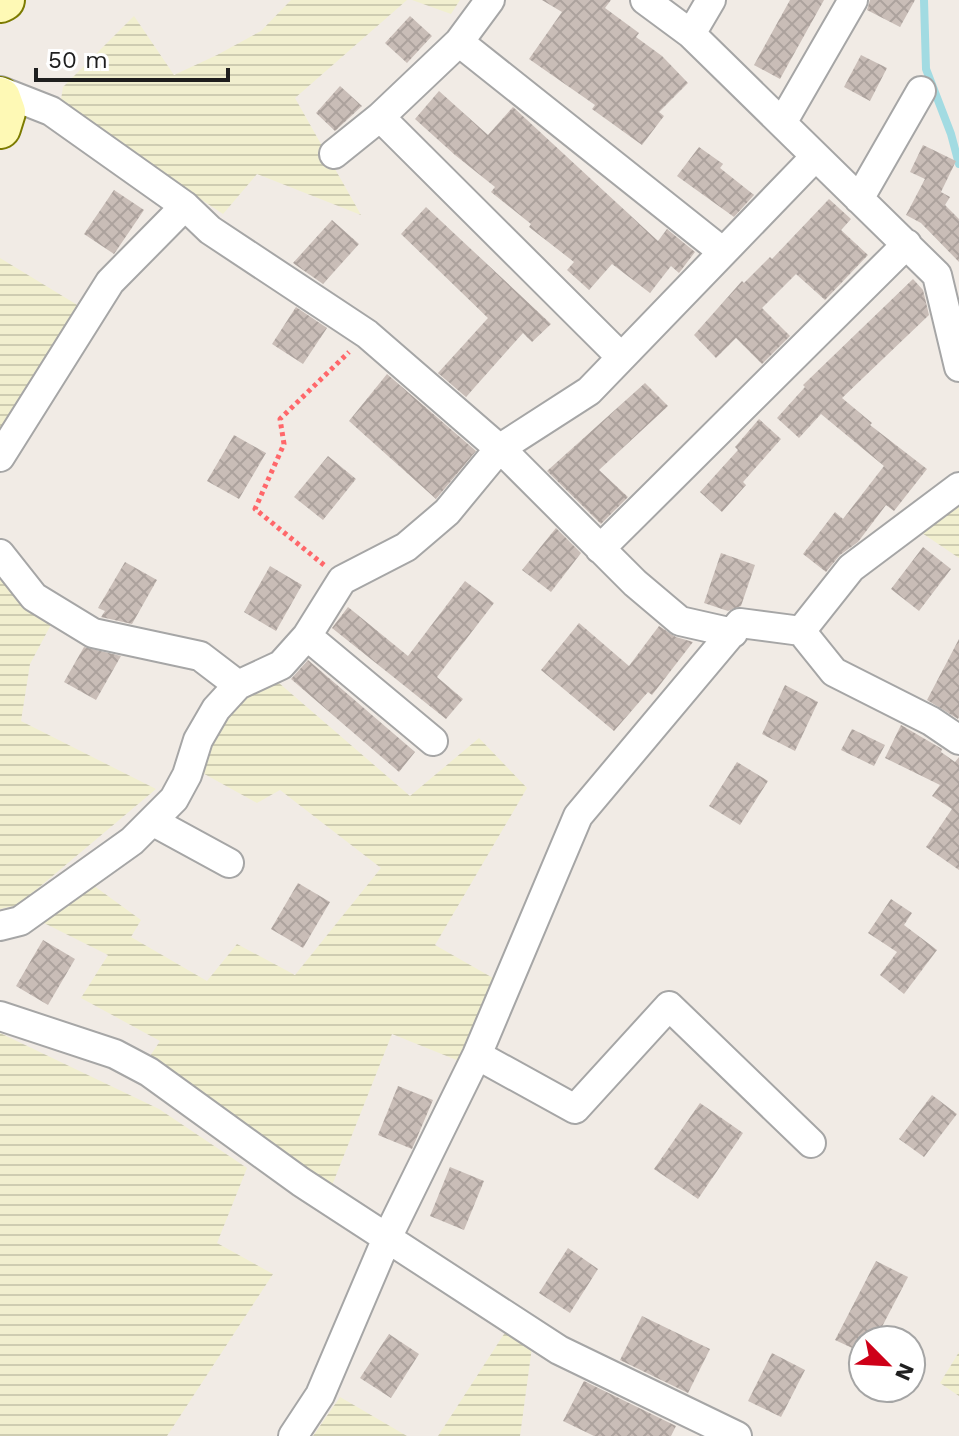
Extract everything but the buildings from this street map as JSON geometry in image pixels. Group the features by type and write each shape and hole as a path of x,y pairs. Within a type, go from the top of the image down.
{"street":[{"path":"334,154 380,117 459,42 490,0"},
{"path":"645,0 691,34 937,275 959,367"},
{"path":"691,34 711,0"},
{"path":"782,123 853,0"},
{"path":"459,42 723,252"},
{"path":"0,91 51,111 185,206 210,230 367,334 499,449 635,583 680,621 733,633"},
{"path":"859,199 921,91"},
{"path":"0,98 5,112 0,128"},
{"path":"380,117 621,357"},
{"path":"0,926 20,921 132,841 174,799 187,775 198,740 216,709 238,685 281,665 307,636 342,580 406,547 447,512 499,449 589,391 815,157"},
{"path":"0,457 110,282 185,206"},
{"path":"600,549 907,244"},
{"path":"801,631 851,568 959,487"},
{"path":"0,554 34,597 93,633 200,656 238,685"},
{"path":"293,1436 320,1395 387,1238 477,1055 578,816 740,623 801,631 834,672 931,721 959,740"},
{"path":"307,636 433,741"},
{"path":"152,821 229,863"},
{"path":"477,1055 575,1109 669,1006 811,1143"},
{"path":"0,1016 115,1054 149,1072 301,1182 559,1350 737,1436"}],"path":[{"path":"342,580 255,509 284,444 280,419 367,334"}],"shaded area":[{"path":"291,0 407,0 295,98 361,215 257,174 223,214 60,106 63,87 134,16 174,75 261,31"},
{"path":"412,0 460,0 451,14"},
{"path":"0,258 84,309 0,444"},
{"path":"959,506 959,558 922,533"},
{"path":"0,568 54,619 30,664 21,721 156,789 18,905 0,909"},
{"path":"279,683 410,796 479,738 527,788 435,945 493,978 459,1061 392,1034 329,1193 148,1059 160,1041 81,998 108,955 38,920 90,883 141,920 131,937 207,981 237,944 295,975 381,868 280,790 257,803 199,771 213,733 243,697"},
{"path":"0,1033 159,1109 247,1168 217,1243 273,1274 167,1436 0,1436"},
{"path":"506,1331 532,1347 520,1436 438,1436"},
{"path":"959,1352 959,1396 940,1383"},
{"path":"340,1397 407,1436 313,1436"}],"waterway":[{"path":"924,0 926,69 959,164"}]}
